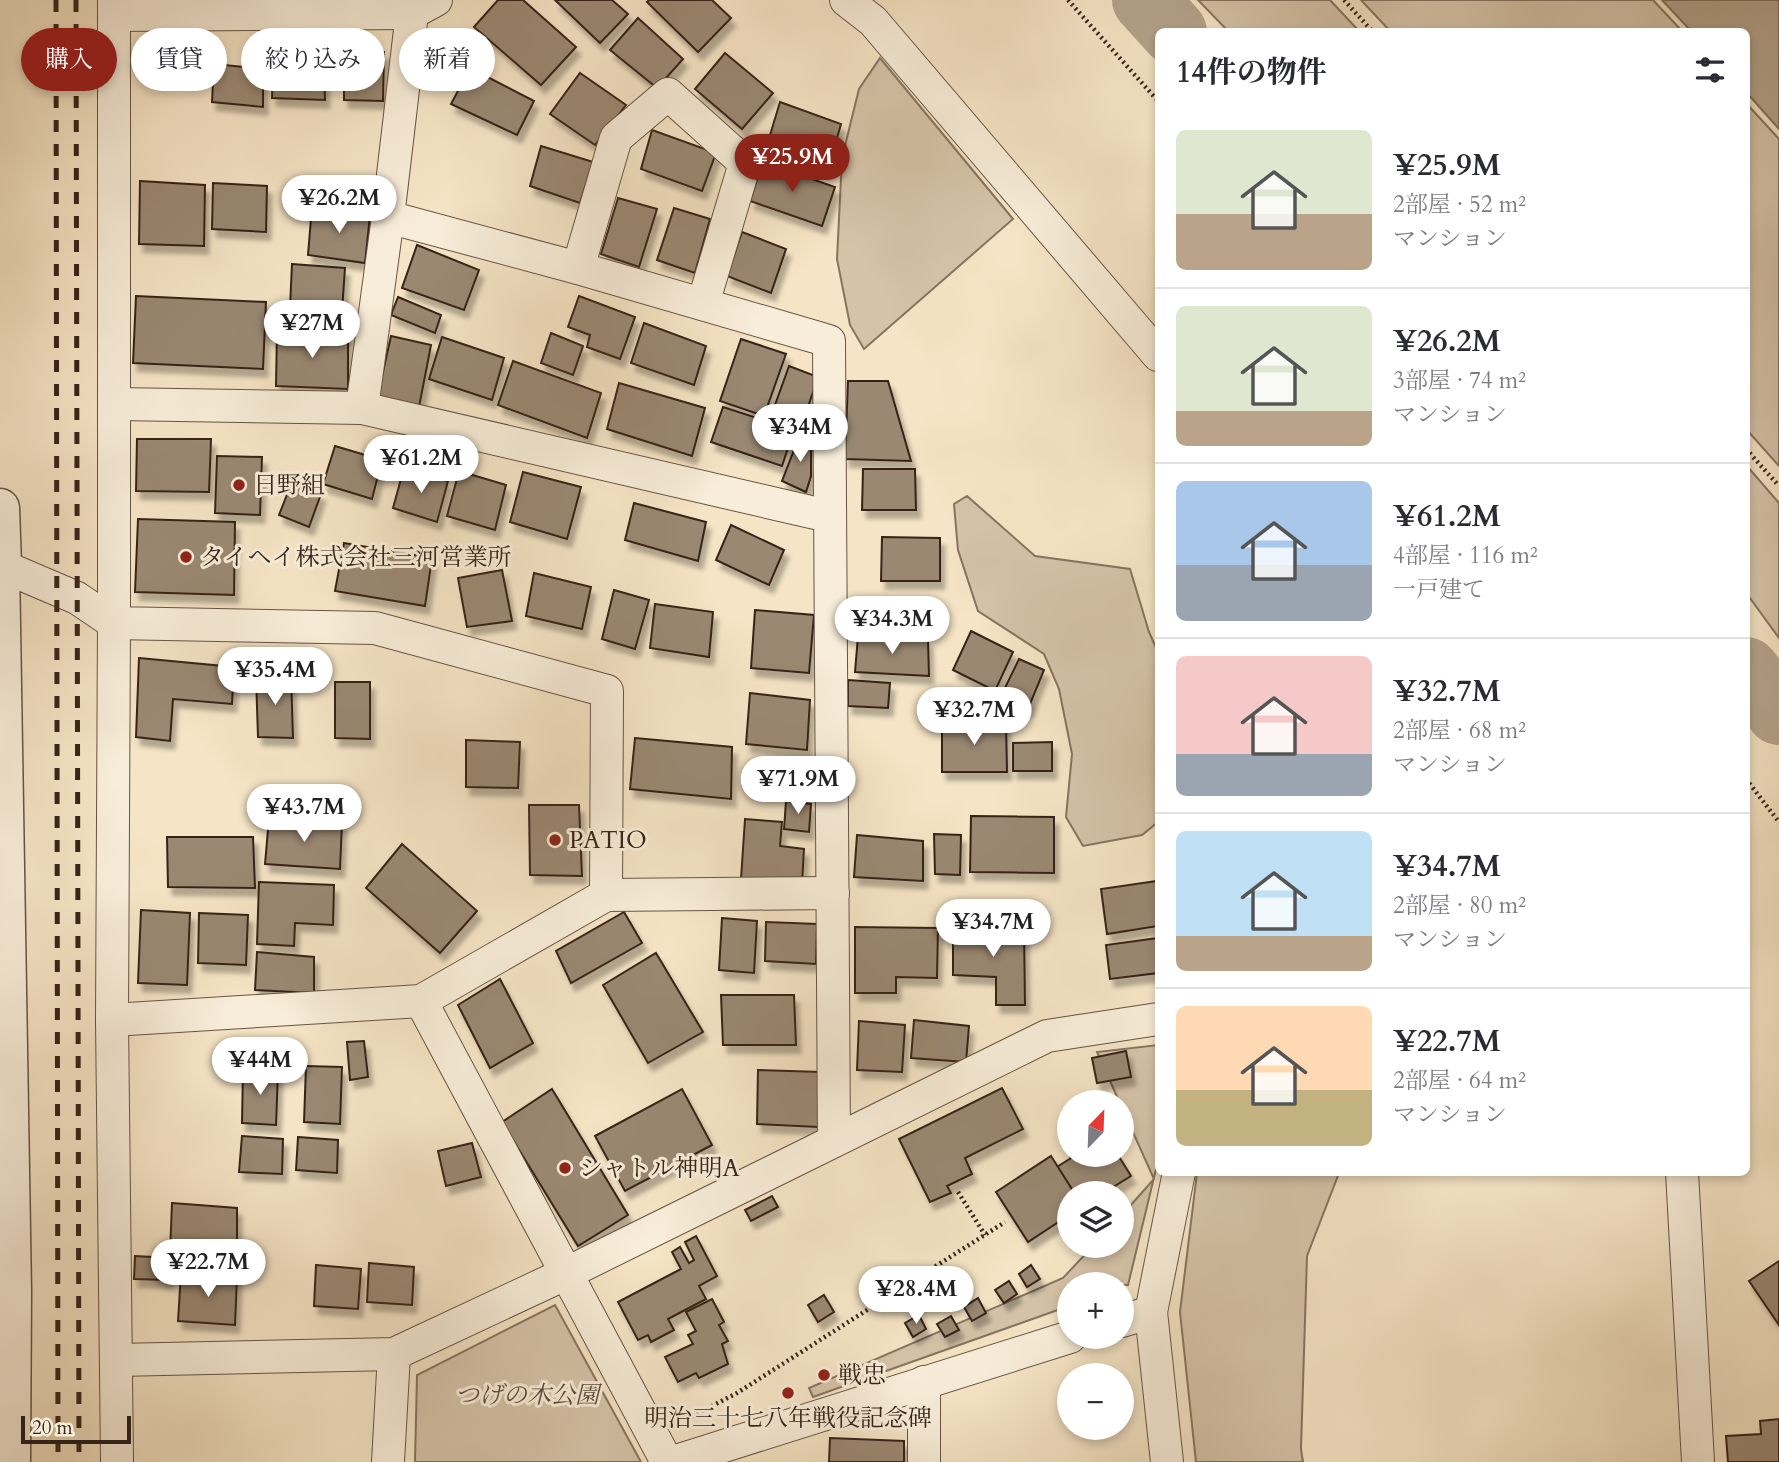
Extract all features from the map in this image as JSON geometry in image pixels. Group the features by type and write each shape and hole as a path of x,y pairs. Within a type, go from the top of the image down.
{"street":[{"path":"846,0 873,21 1155,351"},
{"path":"117,1462 112,1020 117,404 114,7 424,6 388,217 362,408"},
{"path":"578,268 616,138 668,94 746,163 703,304"},
{"path":"388,217 578,268 829,341 834,1140"},
{"path":"117,404 362,408 828,516"},
{"path":"0,508 6,1292 11,1462"},
{"path":"1,565 77,598 114,624 375,628 607,691 606,894"},
{"path":"112,1020 421,1002 606,894 833,893"},
{"path":"421,1002 659,1449"},
{"path":"117,1360 394,1354 565,1274 1046,1036 1155,1019"},
{"path":"1167,1462 1136,1316 1178,1176"},
{"path":"1682,1176 1698,1462"},
{"path":"673,1462 1057,1341"},
{"path":"388,1462 394,1354"},
{"path":"924,1382 924,1462"}],"path":[{"path":"1068,0 1155,98"},
{"path":"1344,0 1369,28"},
{"path":"1750,453 1779,486"},
{"path":"1750,784 1779,822"},
{"path":"958,1192 985,1235"},
{"path":"659,1449 737,1393 1006,1222"}],"green space":[{"path":"1198,0 1330,0 1356,28 1225,28"},
{"path":"1361,0 1653,0 1679,28 1387,28"},
{"path":"880,58 1013,219 864,349 850,325 837,259 842,158 859,89"},
{"path":"1750,107 1779,139 1779,466 1750,433"},
{"path":"1750,469 1779,503 1779,638 1750,598"},
{"path":"967,496 1035,556 1130,569 1155,645 1155,824 1142,835 1083,846 1066,817 1072,754 1059,689 1044,654 978,611 958,550 954,504"},
{"path":"1155,1045 1154,1178 1134,1134 1134,1090 1114,1090 1097,1052"},
{"path":"1197,1176 1338,1176 1307,1256 1301,1449 1303,1462 1196,1462 1180,1312"},
{"path":"1154,1180 1131,1272 1069,1272 1082,1258 1134,1258 1134,1202"},
{"path":"1057,1281 1057,1310 813,1397 809,1388"},
{"name":"つげの木公園","path":"555,1305 641,1462 415,1462 417,1375"}],"shaded area":[{"path":"1662,0 1779,0 1779,129 1750,96 1750,28 1688,28"}],"building":[{"path":"498,0 523,0 576,47 541,85 495,45 495,28 474,27"},
{"path":"555,0 612,0 628,14 600,43"},
{"path":"712,0 731,18 698,52 647,2"},
{"path":"638,18 683,59 657,88 610,50"},
{"path":"725,53 773,93 742,129 695,89"},
{"path":"227,65 241,67 241,91 263,91 263,107 212,102 213,91 227,91"},
{"path":"580,73 626,105 595,145 550,114"},
{"path":"495,81 534,101 517,135 451,104 458,91 495,91"},
{"path":"272,91 325,91 325,100 272,98"},
{"path":"344,91 383,91 383,101 344,100"},
{"path":"780,102 841,124 829,166 767,145"},
{"path":"652,130 716,153 702,191 641,169"},
{"path":"541,146 593,162 580,203 530,186"},
{"path":"763,162 835,187 822,226 750,201"},
{"path":"140,181 205,185 204,246 139,244"},
{"path":"213,183 267,186 266,232 212,229"},
{"path":"618,198 657,209 639,267 601,254"},
{"path":"312,207 370,215 365,263 308,255"},
{"path":"674,208 710,219 695,273 657,260"},
{"path":"742,232 786,249 771,293 727,276"},
{"path":"417,245 479,270 464,310 402,288"},
{"path":"292,264 345,268 342,311 290,307"},
{"path":"136,296 266,302 263,369 133,363"},
{"path":"579,296 635,317 620,359 587,347 590,335 568,327"},
{"path":"398,297 441,315 435,333 391,315"},
{"path":"644,323 706,346 694,385 631,363"},
{"path":"277,329 348,334 348,389 276,386"},
{"path":"551,333 583,346 573,375 541,363"},
{"path":"391,336 431,345 419,407 377,399"},
{"path":"442,337 504,358 492,400 429,379"},
{"path":"741,339 786,354 764,416 720,401"},
{"path":"513,361 601,393 587,438 498,405"},
{"path":"789,366 818,377 805,416 775,405"},
{"path":"848,381 888,381 911,461 845,459"},
{"path":"619,383 705,408 692,456 607,429"},
{"path":"723,407 794,430 782,466 711,442"},
{"path":"801,432 811,436 811,476 806,492 782,481"},
{"path":"137,439 211,439 209,492 136,491"},
{"path":"335,446 382,460 372,499 323,484"},
{"name":"日野組","path":"217,456 262,457 260,515 215,513"},
{"path":"404,468 448,481 437,522 393,508"},
{"path":"863,469 915,469 916,510 862,510"},
{"path":"459,471 506,485 495,530 447,516"},
{"path":"523,472 581,487 567,539 510,522"},
{"path":"292,482 321,494 309,527 279,515"},
{"path":"634,503 706,522 698,561 625,540"},
{"name":"タイヘイ株式会社三河営業所","path":"138,519 235,522 234,595 135,592"},
{"path":"731,525 784,550 769,585 716,560"},
{"path":"882,537 940,538 940,581 881,581"},
{"path":"344,543 432,558 425,606 335,591"},
{"path":"502,570 512,621 467,627 458,578"},
{"path":"534,573 591,587 582,629 526,616"},
{"path":"614,590 649,600 635,649 602,639"},
{"path":"655,604 713,612 709,657 650,648"},
{"path":"755,610 814,615 809,673 751,668"},
{"path":"971,631 1013,652 995,691 953,670"},
{"path":"858,636 928,640 929,676 855,672"},
{"path":"139,658 234,667 232,704 173,699 170,741 136,737"},
{"path":"1019,659 1044,670 1028,709 1001,696"},
{"path":"256,676 291,676 293,738 258,737"},
{"path":"848,680 890,683 888,708 848,706"},
{"path":"335,682 370,682 370,739 335,738"},
{"path":"750,693 810,700 807,750 746,744"},
{"path":"942,720 1006,722 1007,772 942,772"},
{"path":"635,738 732,747 731,799 630,789"},
{"path":"466,740 520,742 518,788 466,787"},
{"path":"1052,742 1052,771 1013,771 1013,743"},
{"path":"786,801 811,804 809,832 784,829"},
{"name":"PATIO","path":"529,805 579,805 582,876 530,875"},
{"path":"971,816 1054,817 1054,873 970,872"},
{"path":"269,818 342,823 340,869 265,864"},
{"path":"745,819 782,822 780,846 804,849 802,883 741,879"},
{"path":"934,834 961,835 960,875 935,874"},
{"path":"857,835 923,841 923,881 854,877"},
{"path":"167,837 253,837 255,888 168,887"},
{"path":"402,844 477,911 440,953 366,888"},
{"path":"1155,881 1155,926 1107,934 1101,889"},
{"path":"259,882 334,885 333,925 295,923 294,946 257,944"},
{"path":"141,910 190,913 187,985 138,983"},
{"path":"624,912 642,943 571,983 556,951"},
{"path":"199,913 248,915 246,965 198,963"},
{"path":"722,918 757,921 754,973 719,970"},
{"path":"766,922 817,924 816,964 765,961"},
{"path":"953,926 1024,928 1025,1005 996,1005 996,977 953,975"},
{"path":"855,927 938,928 937,978 896,977 896,993 855,993"},
{"path":"1155,938 1155,973 1110,979 1106,945"},
{"path":"257,952 314,957 314,993 255,990"},
{"path":"656,953 703,1032 648,1063 603,985"},
{"path":"500,979 533,1043 490,1068 458,1005"},
{"path":"721,995 794,995 796,1045 723,1045"},
{"path":"914,1020 969,1026 966,1062 911,1058"},
{"path":"859,1021 905,1025 902,1072 857,1070"},
{"path":"364,1041 368,1077 350,1080 347,1042"},
{"path":"1126,1051 1131,1077 1097,1083 1092,1058"},
{"path":"306,1066 342,1067 340,1124 304,1122"},
{"path":"243,1069 278,1072 276,1125 242,1123"},
{"path":"758,1070 821,1072 818,1127 757,1124"},
{"path":"1002,1088 1023,1129 965,1158 972,1174 947,1186 951,1193 930,1202 899,1139"},
{"name":"シャトル神明A","path":"552,1089 628,1215 578,1246 502,1122"},
{"path":"682,1089 712,1145 625,1191 595,1136"},
{"path":"242,1136 283,1139 282,1174 239,1172"},
{"path":"298,1137 338,1140 337,1173 296,1170"},
{"path":"472,1143 481,1177 446,1186 438,1151"},
{"path":"1051,1156 1067,1181 1057,1181 1057,1223 1028,1242 996,1192"},
{"path":"1057,1167 1125,1167 1131,1176 1123,1181 1066,1181"},
{"path":"772,1196 778,1207 751,1221 745,1210"},
{"path":"172,1203 237,1208 237,1254 170,1253"},
{"path":"696,1236 717,1276 699,1286 706,1299 668,1319 674,1330 651,1342 648,1335 638,1340 618,1302 681,1269 672,1252 680,1247 689,1263 694,1260 685,1242"},
{"path":"135,1256 170,1258 168,1280 134,1279"},
{"path":"1779,1261 1779,1325 1749,1281"},
{"path":"369,1263 414,1267 412,1305 367,1302"},
{"path":"316,1265 361,1269 358,1309 314,1306"},
{"path":"1031,1265 1040,1279 1027,1287 1019,1274"},
{"path":"181,1273 237,1277 235,1325 178,1321"},
{"path":"1009,1281 1017,1294 1004,1303 995,1290"},
{"path":"824,1295 834,1312 818,1322 808,1305"},
{"path":"978,1298 986,1313 972,1321 964,1307"},
{"path":"712,1299 724,1322 719,1325 728,1341 722,1344 728,1364 699,1378 696,1373 678,1382 665,1357 693,1344 688,1335 696,1331 686,1312"},
{"path":"919,1315 926,1329 913,1337 905,1323"},
{"path":"951,1316 959,1330 945,1337 937,1324"},
{"path":"1779,1419 1779,1462 1728,1462 1726,1436 1761,1434 1760,1421"},
{"path":"830,1438 904,1441 904,1462 829,1462"}],"waterway":[{"path":"1145,0 1170,28"},
{"path":"1750,675 1779,712"}],"railway":[{"path":"56,0 58,1462"},
{"path":"76,0 79,1462"}],"place":[{"name":"日野組","path":"239,485"},
{"name":"タイヘイ株式会社三河営業所","path":"186,557"},
{"name":"PATIO","path":"555,840"},
{"name":"シャトル神明A","path":"565,1168"},
{"name":"戦忠","path":"824,1375"},
{"name":"明治三十七八年戦役記念碑","path":"788,1393"}]}
